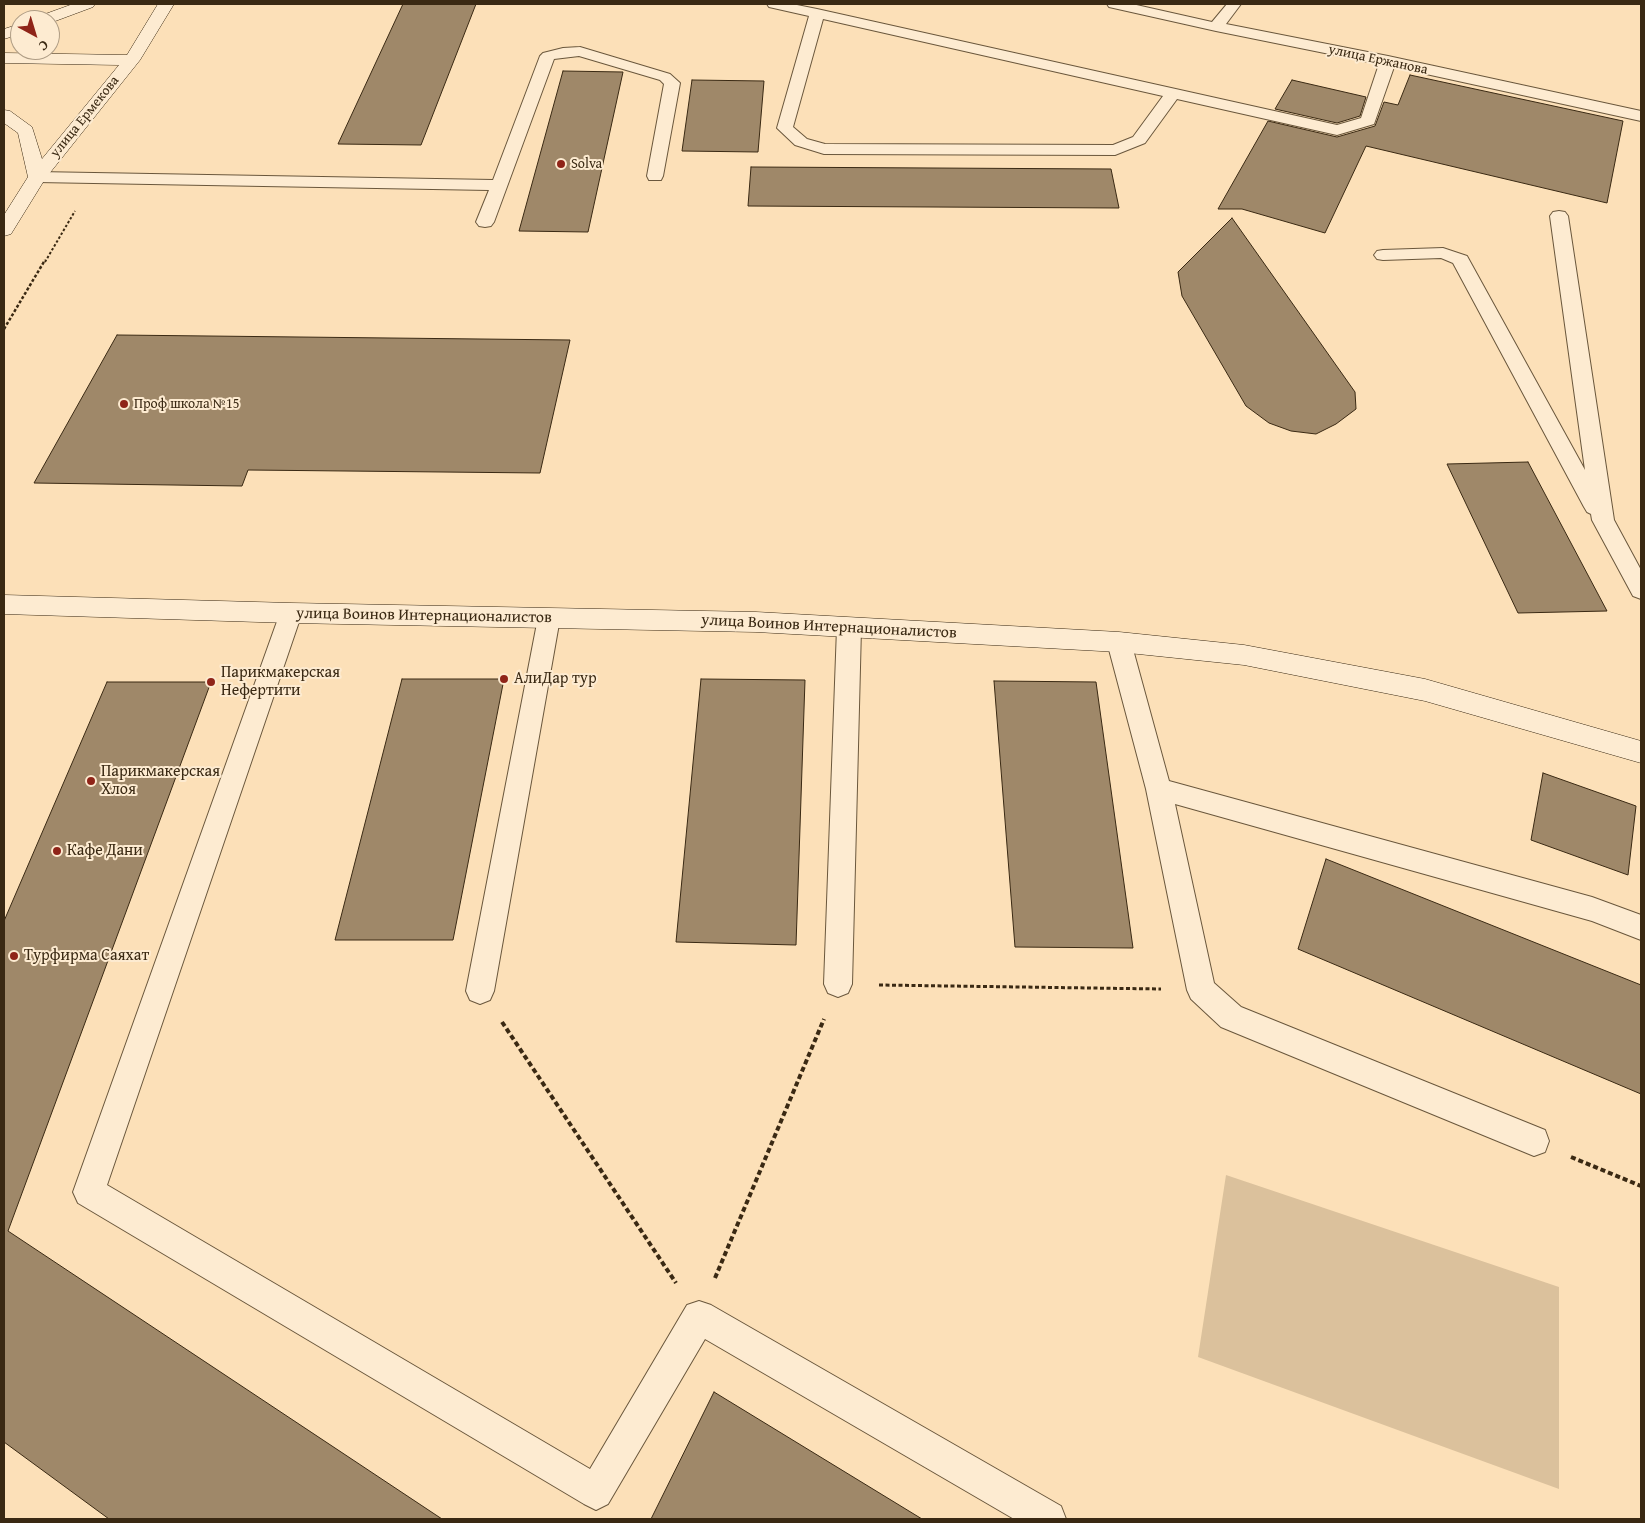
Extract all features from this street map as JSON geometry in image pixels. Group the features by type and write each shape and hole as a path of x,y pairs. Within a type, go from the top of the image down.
{"main road":[{"path":"60,14 87,4"},
{"name":"улица Ермекова","path":"4,230 37,177 132,60 166,4"},
{"path":"4,58 132,60"},
{"path":"4,115 26,131 37,177"},
{"name":"улица Воинов Интернационалистов","path":"4,604 291,614 756,622 1119,642 1244,655 1426,690 1641,752"}],"lane":[{"path":"774,4 817,12 1338,130 1368,120 1388,62"},
{"name":"улица Ержанова","path":"1114,4 1641,116"},
{"path":"1216,27 1234,4"},
{"path":"817,12 785,128 802,142 824,149 1115,150 1139,140 1173,93"},
{"path":"485,222 548,56 563,52 580,51 665,77 672,83 655,176"},
{"path":"37,177 499,185"},
{"path":"1559,216 1603,520"},
{"path":"1383,255 1443,253 1462,260 1464,268 1641,590"},
{"path":"291,614 89,1192 596,1492 699,1317 1048,1519"},
{"path":"480,991 549,618"},
{"path":"838,984 849,628"},
{"path":"1119,642 1160,789 1201,990 1231,1016 1534,1142"},
{"path":"1160,789 1592,909 1641,927"}],"path":[{"path":"4,329 95,178"},
{"path":"699,1317 838,984 1201,990"},
{"path":"480,991 699,1317"},
{"path":"1534,1142 1641,1186"}],"shaded area":[{"path":"1226,1175 1559,1287 1559,1489 1198,1357"}],"building":[{"path":"403,4 476,4 421,145 338,144"},
{"path":"563,71 623,72 588,232 519,231"},
{"path":"1410,75 1623,121 1607,203 1366,146 1325,233 1242,209 1218,209 1268,121 1337,137 1375,126 1384,102 1398,105"},
{"path":"692,80 764,81 758,152 682,151"},
{"path":"1292,80 1366,97 1360,116 1337,123 1275,109"},
{"path":"751,167 1111,169 1119,208 748,206"},
{"path":"1232,218 1355,392 1356,409 1336,424 1316,434 1291,431 1269,423 1246,406 1182,296 1178,272"},
{"path":"117,335 570,340 540,473 248,470 242,486 34,483"},
{"path":"1528,462 1607,611 1518,613 1447,464"},
{"path":"402,679 504,679 453,940 335,940"},
{"path":"701,679 805,680 796,945 676,942"},
{"path":"994,681 1096,682 1133,948 1015,947"},
{"path":"107,682 211,682 8,1231 442,1519 109,1519 4,1442 4,921"},
{"path":"1543,773 1636,806 1628,875 1531,840"},
{"path":"1326,859 1641,985 1641,1094 1298,949"},
{"path":"714,1392 922,1519 651,1519"}],"place":[{"name":"Solva","path":"561,164"},
{"name":"Проф школа №15","path":"124,404"},
{"name":"АлиДар тур","path":"504,679"},
{"name":"Парикмакерская Нефертити","path":"211,682"},
{"name":"Парикмакерская Хлоя","path":"91,781"},
{"name":"Кафе Дани","path":"57,851"},
{"name":"Турфирма Саяхат","path":"14,956"}]}
